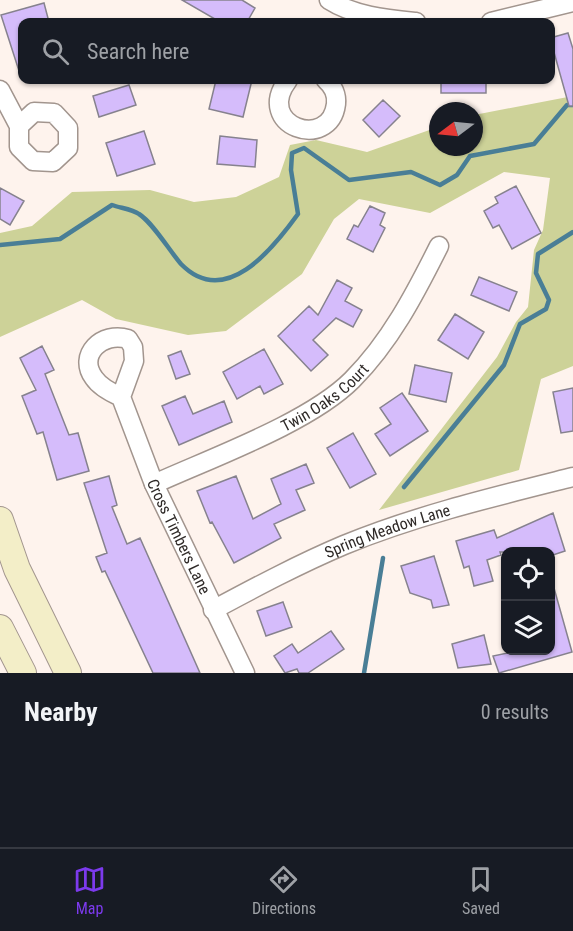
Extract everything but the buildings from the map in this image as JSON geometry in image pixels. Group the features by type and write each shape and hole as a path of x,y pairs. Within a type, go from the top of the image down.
{"main road":[{"path":"2,530 17,569 68,673"},
{"path":"0,628 22,673"}],"street":[{"path":"507,18 573,2"},
{"path":"336,10 382,18"},
{"path":"284,84 278,99 280,111 286,121 295,128 306,130 317,129 327,123 334,114 335,92 329,84"},
{"path":"0,90 20,126"},
{"name":"Twin Oaks Court","path":"154,484 279,427 317,406 351,381 380,347 411,301 439,246"},
{"name":"Cross Timbers Lane","path":"122,397 154,484 244,673"},
{"name":"Spring Meadow Lane","path":"213,610 286,571 346,544 498,496 573,477"}],"green space":[{"path":"573,96 573,366 541,379 519,470 379,510 497,357 516,322 528,307 534,250 543,230 550,178 504,172 430,213 359,199 334,219 302,274 226,331 188,335 116,319 82,300 0,337 0,233 32,226 72,192 150,190 194,202 236,197 279,177 290,145 316,140 367,152 429,130 429,156 483,156 483,113"}],"waterway":[{"path":"0,245 60,239 112,205 133,211 144,218 181,264 198,276 214,280 231,277 261,258 298,214 291,170 292,153 304,148 349,180 411,172 440,185 457,175 470,156 534,144 567,105 573,105"},
{"path":"404,487 504,365 520,324 546,309 549,300 536,273 538,254 573,232"},
{"path":"364,673 383,558"}]}
